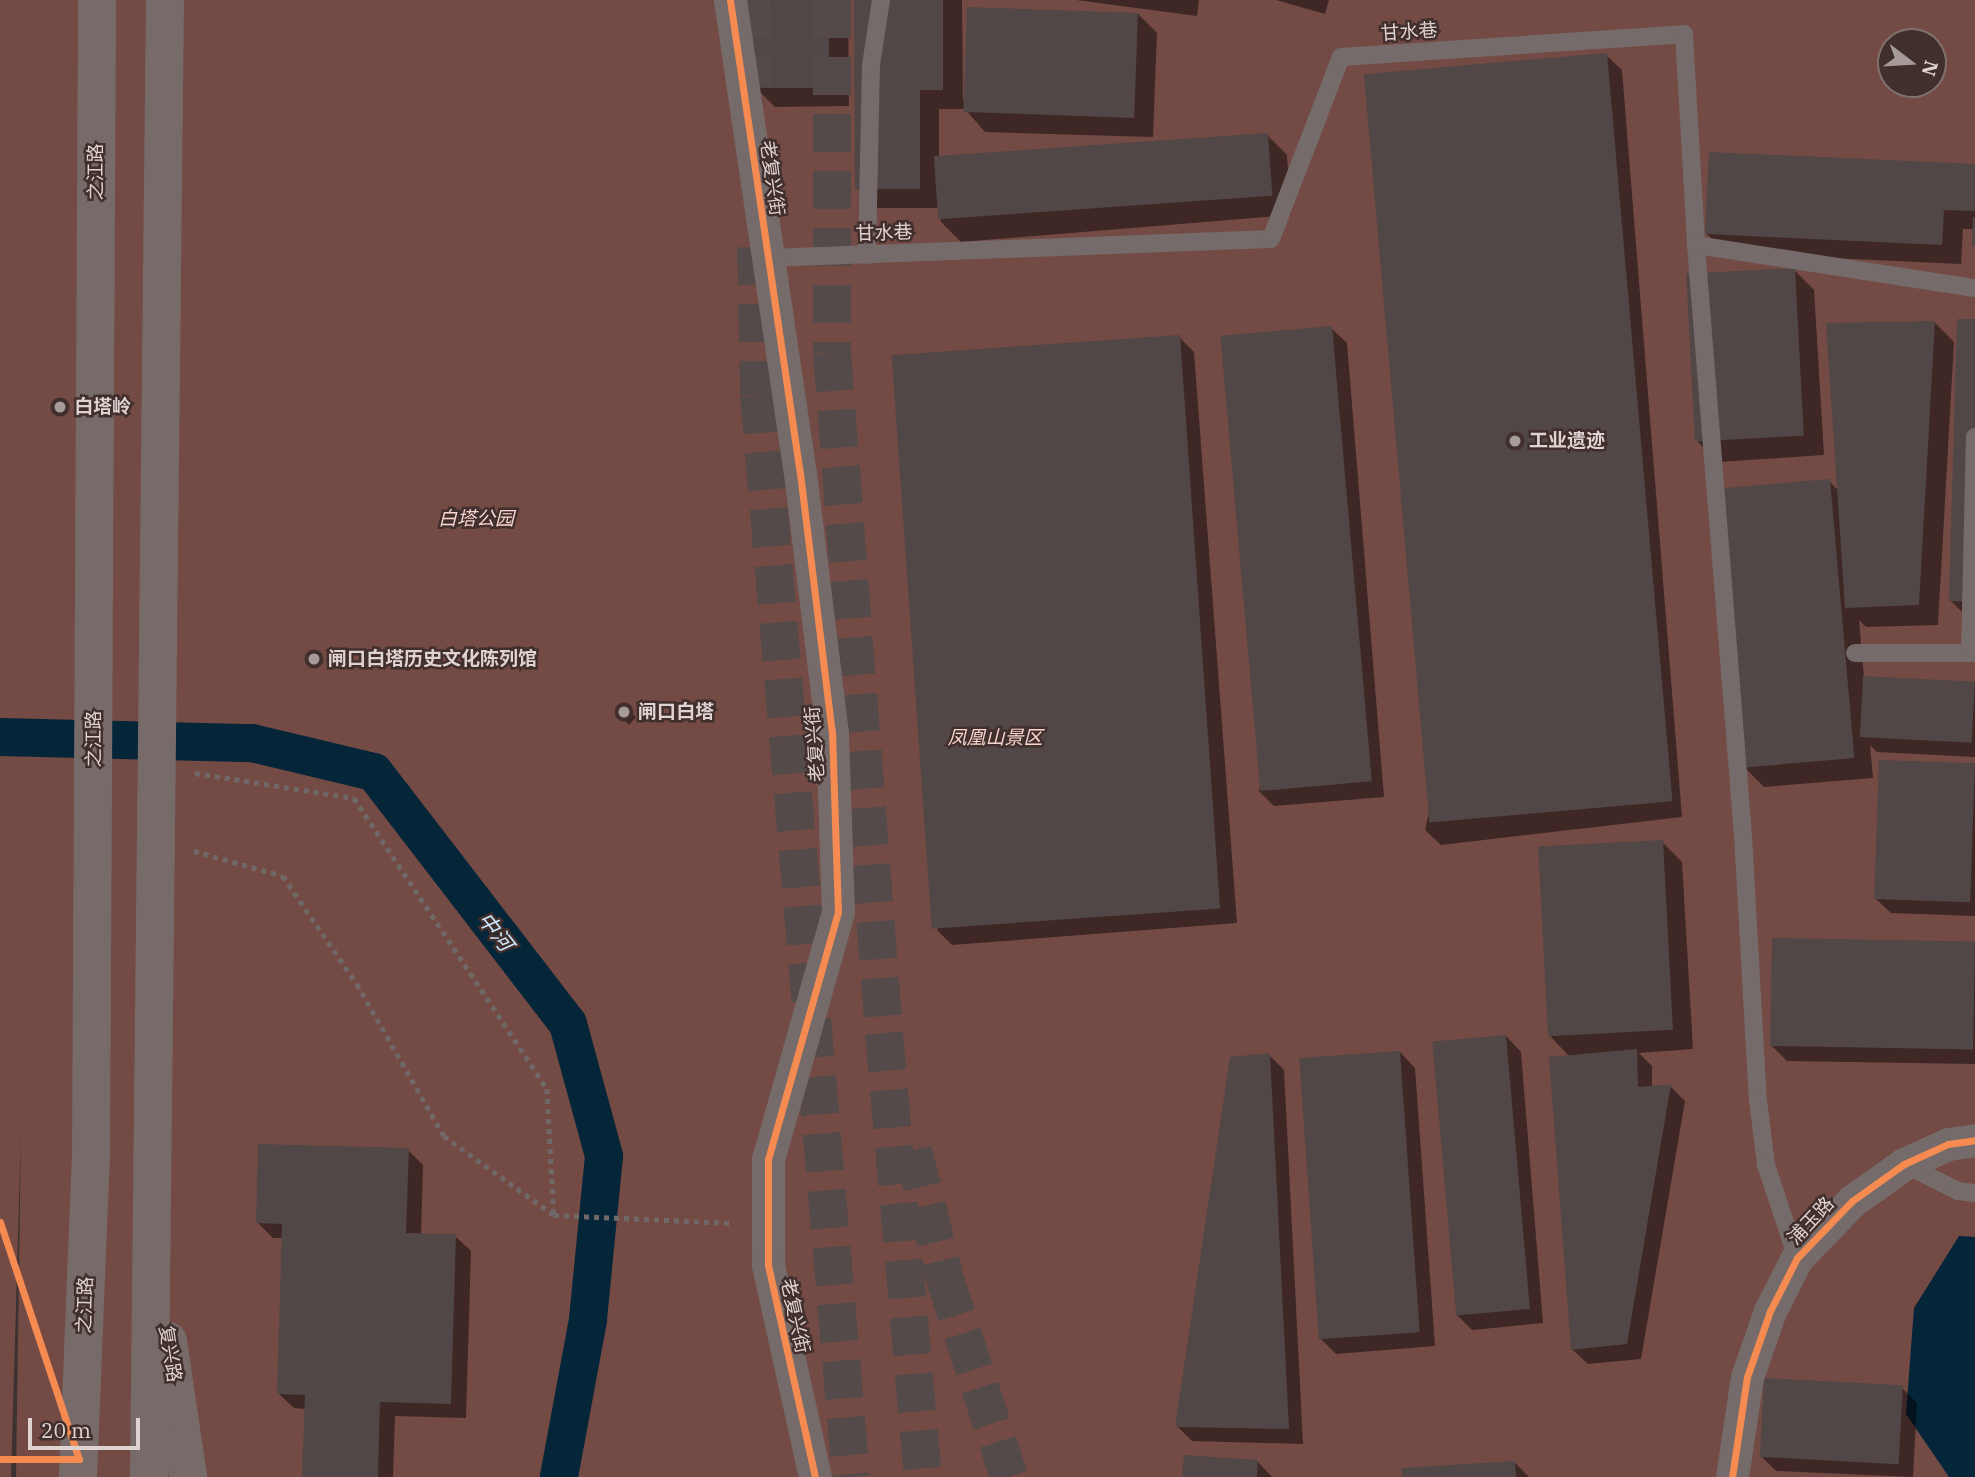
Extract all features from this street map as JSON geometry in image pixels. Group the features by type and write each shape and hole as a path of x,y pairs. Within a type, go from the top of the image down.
{"main road":[{"name":"之江路","path":"78,1477 91,1159 97,0"},
{"path":"149,1477 154,715 165,0"},
{"name":"复兴路","path":"149,1232 188,1477"}],"street":[{"name":"老复兴街","path":"730,0 832,732 838,912 768,1159 768,1265 815,1477"},
{"name":"浦玉路","path":"1732,1477 1747,1377 1770,1311 1797,1258 1852,1202 1905,1164 1948,1144 1975,1140"}],"lane":[{"path":"867,255 871,65 881,0"},
{"name":"甘水巷","path":"768,258 1271,239 1341,57 1684,34 1696,245"},
{"path":"1797,1258 1766,1165 1758,1100 1743,835 1696,245 1975,288"},
{"path":"1855,653 1972,653 1975,437"},
{"path":"1905,1164 1958,1191 1975,1193"}],"path":[{"path":"154,765 354,798 547,1089 554,1215"},
{"path":"153,840 284,876 357,984 444,1136 554,1215 739,1223"}],"green space":[{"name":"凤凰山景区","path":"0,0 1975,0 1975,1477 16,1477 21,1133 11,1477 0,1477"}],"water":[{"path":"1959,1236 1975,1237 1975,1477 1949,1477 1906,1414 1914,1308"}],"building":[{"path":"753,0 829,0 829,88 753,88"},
{"path":"854,0 943,0 943,90 920,90 920,189 855,189"},
{"path":"967,7 1138,13 1134,118 963,112"},
{"name":"工业遗迹","path":"1607,53 1672,801 1429,822 1364,74"},
{"path":"1268,133 1272,196 938,219 934,156"},
{"path":"1709,152 1975,164 1975,211 1944,210 1942,245 1705,234"},
{"path":"1975,217 1975,246 1972,246"},
{"path":"1795,268 1804,436 1695,441 1686,274"},
{"path":"1957,319 1975,319 1975,602 1949,601"},
{"path":"1935,321 1919,605 1845,608 1826,323"},
{"path":"1332,326 1372,781 1260,791 1220,336"},
{"path":"1180,335 1220,909 932,929 892,355"},
{"path":"1830,479 1854,758 1743,768 1718,489"},
{"path":"1863,676 1975,682 1972,743 1860,737"},
{"name":"闸口白塔","path":"624,703 630,706 633,712 630,718 624,721 618,718 615,712 618,706"},
{"path":"1879,760 1975,763 1970,902 1874,899"},
{"path":"1663,840 1673,1030 1548,1036 1538,847"},
{"path":"1772,938 1975,942 1973,1050 1770,1046"},
{"path":"1506,1035 1530,1309 1456,1315 1432,1041"},
{"path":"1637,1049 1638,1087 1671,1084 1627,1344 1571,1350 1549,1057"},
{"path":"1400,1051 1420,1332 1319,1339 1299,1058"},
{"path":"1270,1053 1289,1429 1175,1427 1230,1057"},
{"path":"258,1144 409,1148 406,1233 456,1234 451,1404 380,1402 378,1477 302,1477 305,1395 277,1394 282,1224 256,1223"},
{"path":"1764,1378 1903,1385 1899,1464 1760,1457"},
{"path":"1184,1455 1258,1460 1257,1477 1182,1477"},
{"path":"1515,1461 1516,1477 1402,1477 1401,1468"}],"waterway":[{"name":"中河","path":"0,737 252,743 374,772 568,1024 604,1156 588,1320 559,1477"}],"tunnel":[{"path":"751,0 753,85"},
{"path":"832,0 832,353 884,1033 923,1477"},
{"path":"756,247 759,395 851,1477"},
{"path":"913,1150 945,1279 1009,1477"}],"cycle path":[{"path":"730,0 800,473 832,732 838,912 768,1159 768,1265 815,1477"},
{"path":"1732,1477 1747,1377 1770,1311 1797,1258 1852,1201 1904,1164 1948,1144 1975,1140"},
{"path":"0,1222 79,1459 0,1459"}],"place":[{"name":"白塔岭","path":"60,407"},
{"name":"工业遗迹","path":"1515,441"},
{"name":"闸口白塔历史文化陈列馆","path":"314,659"},
{"name":"闸口白塔","path":"624,712"}],"park label":[{"name":"白塔公园","path":"476,519"}]}
